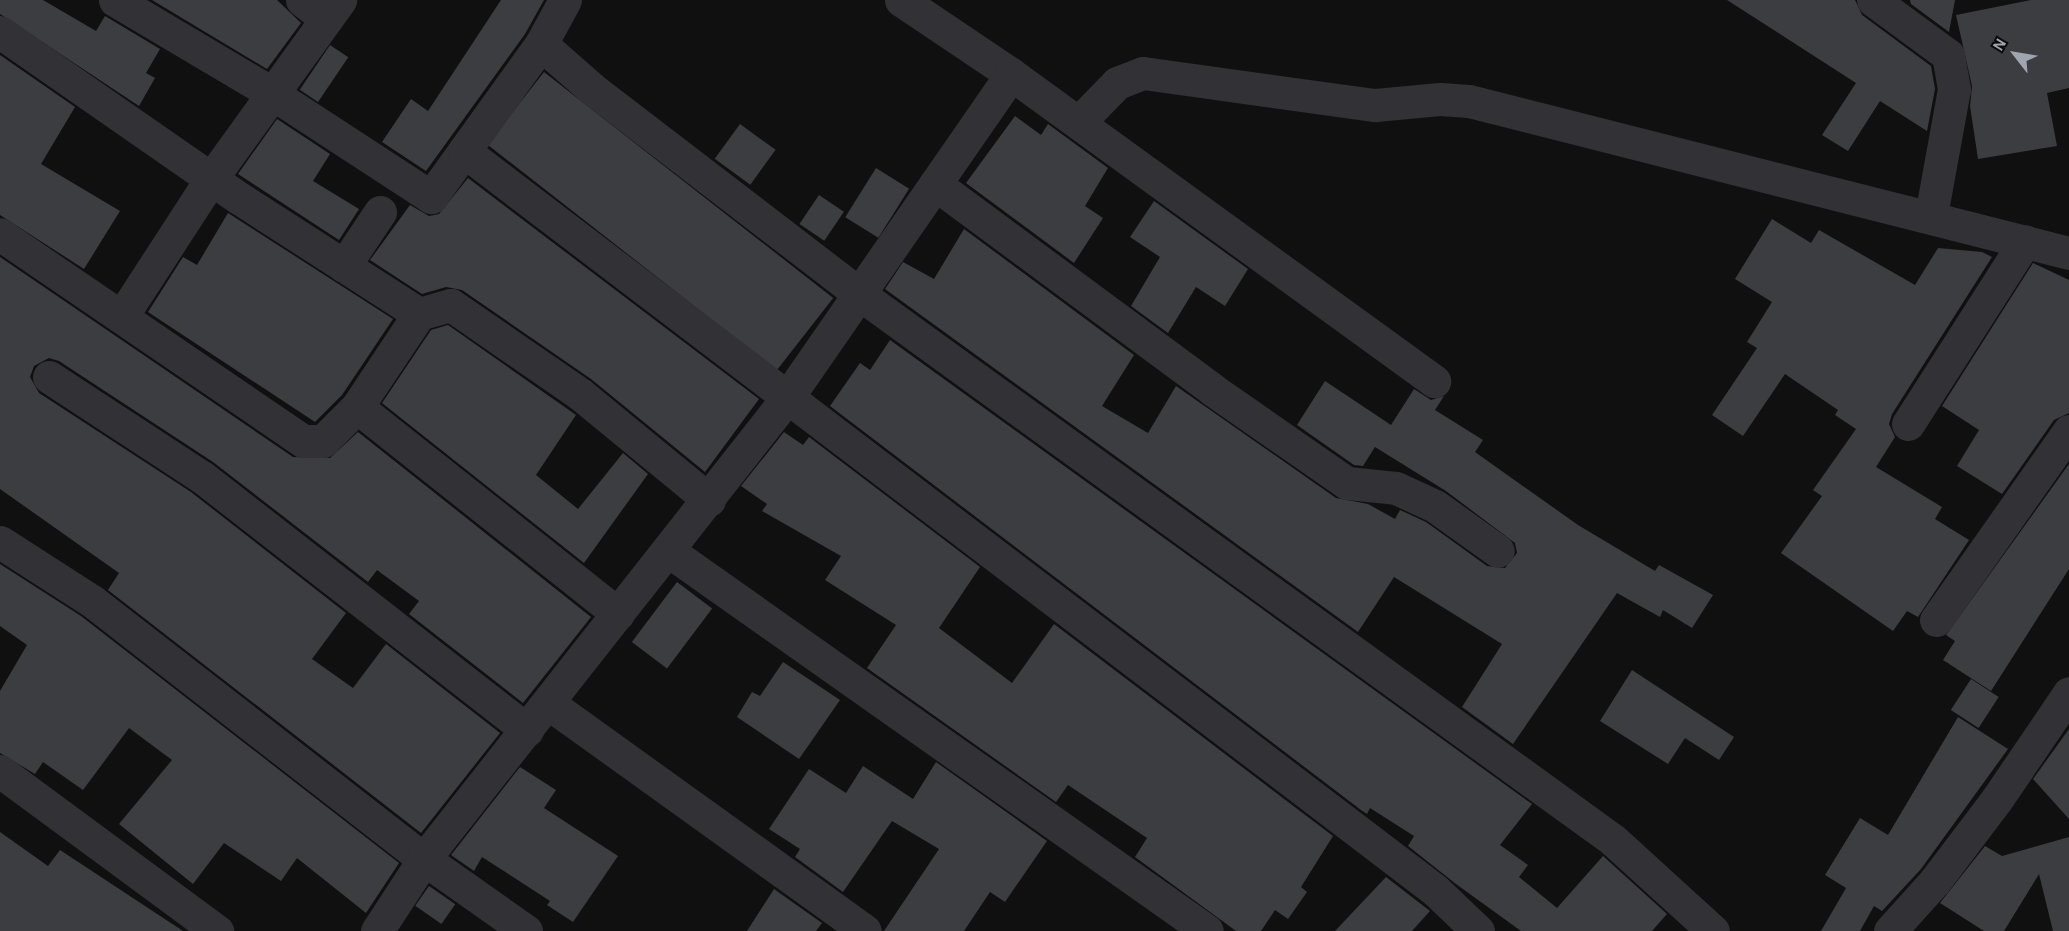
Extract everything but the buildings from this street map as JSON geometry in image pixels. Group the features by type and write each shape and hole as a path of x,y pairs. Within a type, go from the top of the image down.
{"street":[{"path":"115,0 273,94 431,197 542,44 566,0"},
{"path":"901,0 1079,122 1434,381"},
{"path":"1874,0 1948,55 1954,89 1931,216"},
{"path":"122,316 211,179 273,94 323,6"},
{"path":"0,32 211,179 419,314"},
{"path":"542,44 591,88 858,293 1613,840 1713,931"},
{"path":"1079,122 1117,83 1143,73 1375,105 1440,99 1469,101 1931,216 2069,253"},
{"path":"377,931 424,859 618,614 670,552 787,398 1011,74"},
{"path":"464,151 1435,890 1478,931"},
{"path":"935,184 1213,390 1347,483 1396,488 1435,506 1498,551"},
{"path":"344,266 380,212"},
{"path":"0,234 303,441 323,441 357,407 419,314 451,305 580,394 709,500"},
{"path":"1908,424 2025,241"},
{"path":"49,377 202,477 527,730"},
{"path":"357,407 618,614"},
{"path":"1936,620 2069,431"},
{"path":"0,542 92,601 424,859 526,931"},
{"path":"670,552 1207,931"},
{"path":"1890,931 1935,881 1997,799 2069,693"},
{"path":"548,703 865,931"},
{"path":"0,771 217,931"}]}
